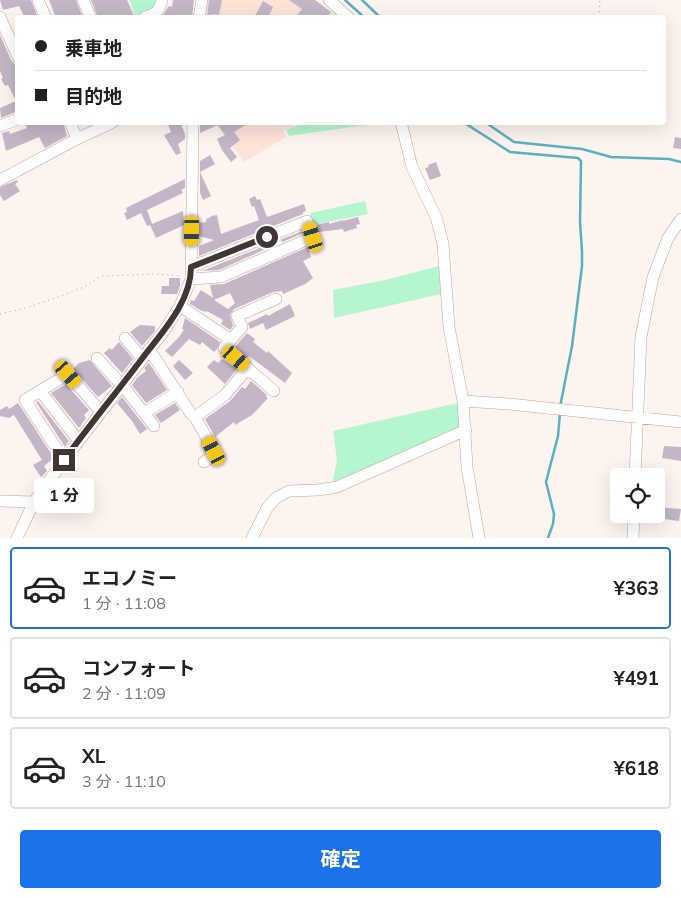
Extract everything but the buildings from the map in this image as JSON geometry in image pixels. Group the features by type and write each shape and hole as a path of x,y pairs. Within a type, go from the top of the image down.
{"street":[{"path":"38,0 45,15"},
{"path":"84,0 90,15"},
{"path":"151,15 161,8 162,0"},
{"path":"200,15 202,0"},
{"path":"328,0 346,15"},
{"path":"0,17 15,50"},
{"path":"0,126 15,120"},
{"path":"71,125 77,139"},
{"path":"0,180 107,125"},
{"path":"17,538 34,502 78,440 164,331 180,306 191,273 193,125"},
{"path":"402,125 412,167 436,217 443,244 449,327 463,401 467,467 479,538"},
{"path":"635,468 641,337 653,277 668,238 681,219"},
{"path":"307,220 313,237 221,277 191,273 267,237 307,220"},
{"path":"267,237 274,254"},
{"path":"274,391 224,348 242,328 237,316 276,300"},
{"path":"180,306 231,340"},
{"path":"125,338 146,354 178,392 191,414 195,417 214,451 214,455 204,462"},
{"path":"97,358 154,426"},
{"path":"195,417 225,394 248,368"},
{"path":"64,460 25,400 68,374 101,412"},
{"path":"41,392 78,440"},
{"path":"144,413 178,392"},
{"path":"463,401 681,422"},
{"path":"252,538 267,508 276,498 289,491 337,487 466,430"},
{"path":"0,501 34,502"},
{"path":"633,538 634,523"}],"path":[{"path":"600,0 600,15"},
{"path":"0,314 26,308 69,293 84,287 102,276 191,273"}],"shaded area":[{"path":"207,0 315,0 335,15 204,15"},
{"path":"216,125 297,125 283,130 286,137 244,162"}],"green space":[{"path":"129,0 159,0 156,8 140,15 135,15"},
{"path":"299,125 366,125 289,136 286,130"},
{"path":"365,201 368,214 312,225 310,213"},
{"path":"439,266 441,294 334,318 333,290 385,280"},
{"path":"458,403 461,423 457,430 332,484 337,460 333,431"}],"waterway":[{"path":"345,0 362,15"},
{"path":"362,0 378,15"},
{"path":"468,125 510,152 578,158 581,161 580,222 582,266 572,346 560,407"},
{"path":"489,125 514,142 582,149 611,157 669,159 681,162"},
{"path":"548,538 554,514 546,482 558,436 560,413"}],"route":[{"path":"64,460 164,331 180,306 191,279 191,267 267,237"}]}
